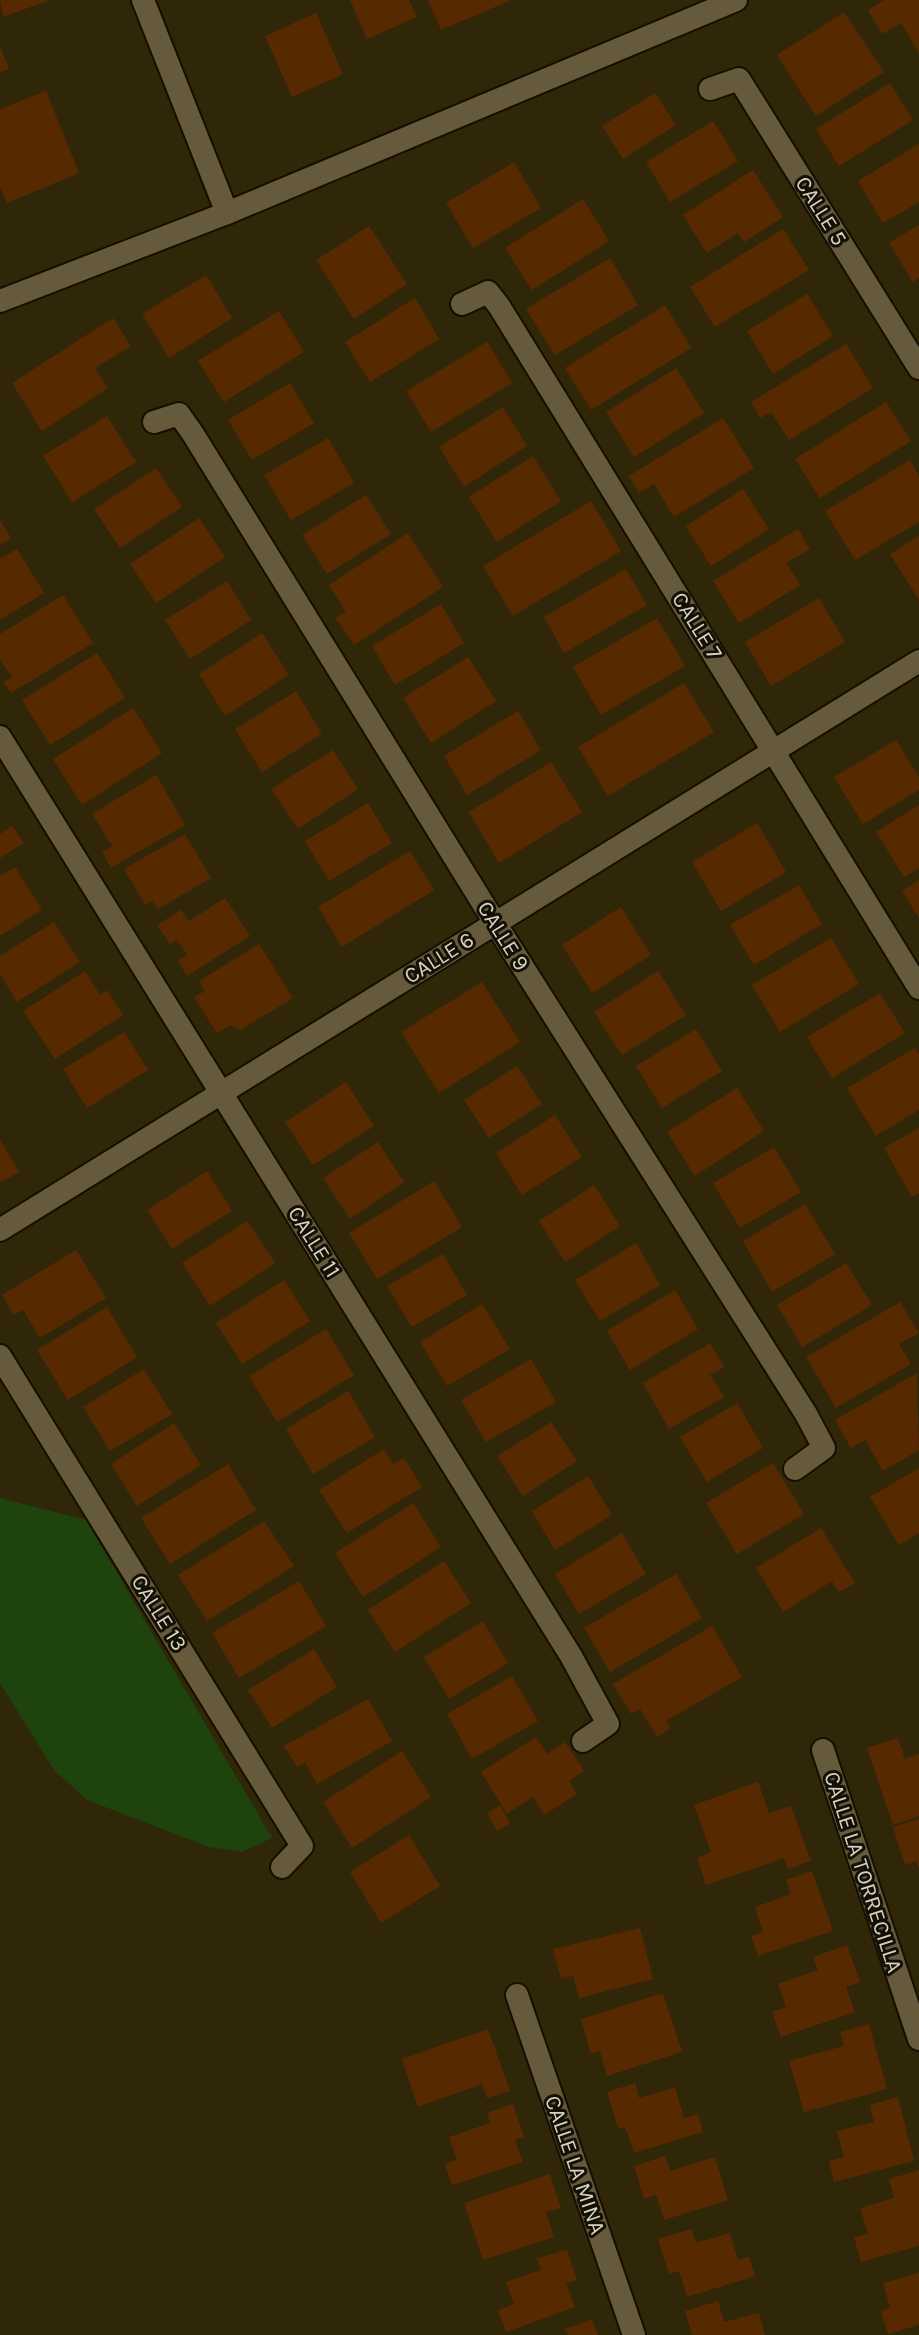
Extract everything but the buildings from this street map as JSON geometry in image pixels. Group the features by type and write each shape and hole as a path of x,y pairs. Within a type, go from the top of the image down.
{"street":[{"path":"143,0 227,213"},
{"path":"0,301 227,213 736,0"},
{"name":"CALLE 5","path":"710,89 739,79 919,368"},
{"name":"CALLE 7","path":"462,304 488,292 499,306 919,988"},
{"name":"CALLE 9","path":"154,422 179,414 193,434 495,923 806,1414 824,1448 795,1469"},
{"name":"CALLE 6","path":"0,1230 919,661"},
{"name":"CALLE 11","path":"0,737 571,1656 608,1724 583,1741"},
{"name":"CALLE 13","path":"0,1356 302,1846 282,1867"},
{"name":"CALLE LA TORRECILLA","path":"823,1750 919,2039"},
{"name":"CALLE LA MINA","path":"517,1995 634,2335"}],"green space":[{"path":"0,1498 86,1520 272,1838 242,1852 209,1847 87,1800 54,1770 0,1683"}]}
